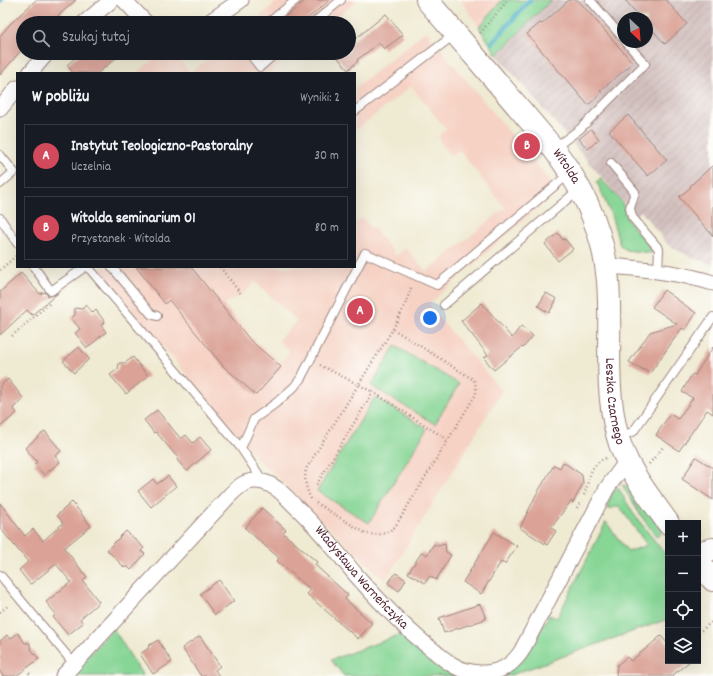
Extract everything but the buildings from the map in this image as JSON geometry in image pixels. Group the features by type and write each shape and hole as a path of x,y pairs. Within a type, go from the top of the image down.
{"street":[{"path":"93,16 112,0"},
{"path":"124,0 139,16"},
{"path":"218,16 241,0"},
{"name":"Witolda","path":"427,0 554,148 576,181 595,223 606,266"},
{"path":"31,72 41,60"},
{"path":"0,109 16,89"},
{"path":"606,266 658,271 694,277 713,283"},
{"name":"Leszka Czarnego","path":"606,266 608,280 611,402 617,436 628,462 666,520"},
{"name":"Władysława Warneńczyka","path":"264,482 276,487 312,521 356,575 416,637 453,665 467,671 487,673 499,670 511,663 521,652 607,488 615,476 628,462"},
{"path":"63,676 240,485 252,481 264,482"},
{"path":"701,553 713,549"},
{"path":"701,565 713,579"}],"lane":[{"path":"277,16 296,0"},
{"path":"322,16 341,0"},
{"path":"590,0 617,31"},
{"path":"356,110 455,33"},
{"path":"554,148 580,129 645,64 631,48"},
{"path":"254,60 260,67 268,60"},
{"path":"0,156 16,174 0,184"},
{"path":"611,163 635,192 630,208 632,217 642,224 659,249 658,271"},
{"path":"241,448 254,419 276,403 294,387 301,378 366,253 437,285 576,181"},
{"path":"444,305 571,196 576,181"},
{"path":"0,218 16,242"},
{"path":"35,268 51,291 86,268"},
{"path":"88,268 241,448 264,482"},
{"path":"113,268 150,314 157,316"},
{"path":"617,436 633,432 713,317"},
{"path":"0,575 74,664"}],"path":[{"path":"477,36 508,0"},
{"path":"0,270 16,256"},
{"path":"221,268 241,294"},
{"path":"393,329 474,380 476,394 395,526 382,535 373,535 365,533 312,501 304,477 306,469 393,329 405,305 415,275"},
{"path":"12,336 51,302 51,291"},
{"path":"311,360 373,392 448,440"},
{"path":"315,487 373,392"},
{"path":"576,508 584,496 593,467 599,461 649,464 664,446"},
{"path":"701,630 713,621"}],"shaded area":[{"path":"279,0 358,0 339,16 260,16"},
{"path":"461,0 502,0 479,27"},
{"path":"551,0 713,0 713,264 695,259 668,245 641,211 635,216 497,55"},
{"path":"426,31 557,190 429,304 439,318 502,391 385,581 257,458 97,268 356,268 356,222 362,218 371,228 373,227 396,256 406,248 426,272 505,208 459,150 451,156 440,141 439,135 446,129 411,86 356,130 356,87","holes":["255,282 297,321 278,340 290,351 281,362 248,335 249,333 224,304 244,293"]},
{"path":"153,60 180,60 189,72 138,72"},
{"path":"207,60 285,60 270,72 191,72"}],"green space":[{"path":"502,0 551,0 497,55 479,27"},
{"path":"600,178 622,202 627,220 645,241 652,253 626,250 620,245 611,215 597,182"},
{"path":"395,346 459,384 435,424 371,386"},
{"path":"375,397 427,429 369,523 317,491"},
{"path":"622,485 630,486 663,532 657,537 641,516"},
{"path":"618,487 633,513 665,554 665,620 508,676 490,676 522,661 534,643 549,615 557,618 606,522 628,552 647,545 619,506 607,509 609,500"},
{"path":"113,628 143,676 71,676"},
{"path":"404,633 460,676 344,676 331,660"}],"waterway":[{"path":"492,43 530,0"}],"place":[{"name":"Witolda seminarium 01","path":"527,146"},
{"name":"Instytut Teologiczno-Pastoralny","path":"360,311"}]}
